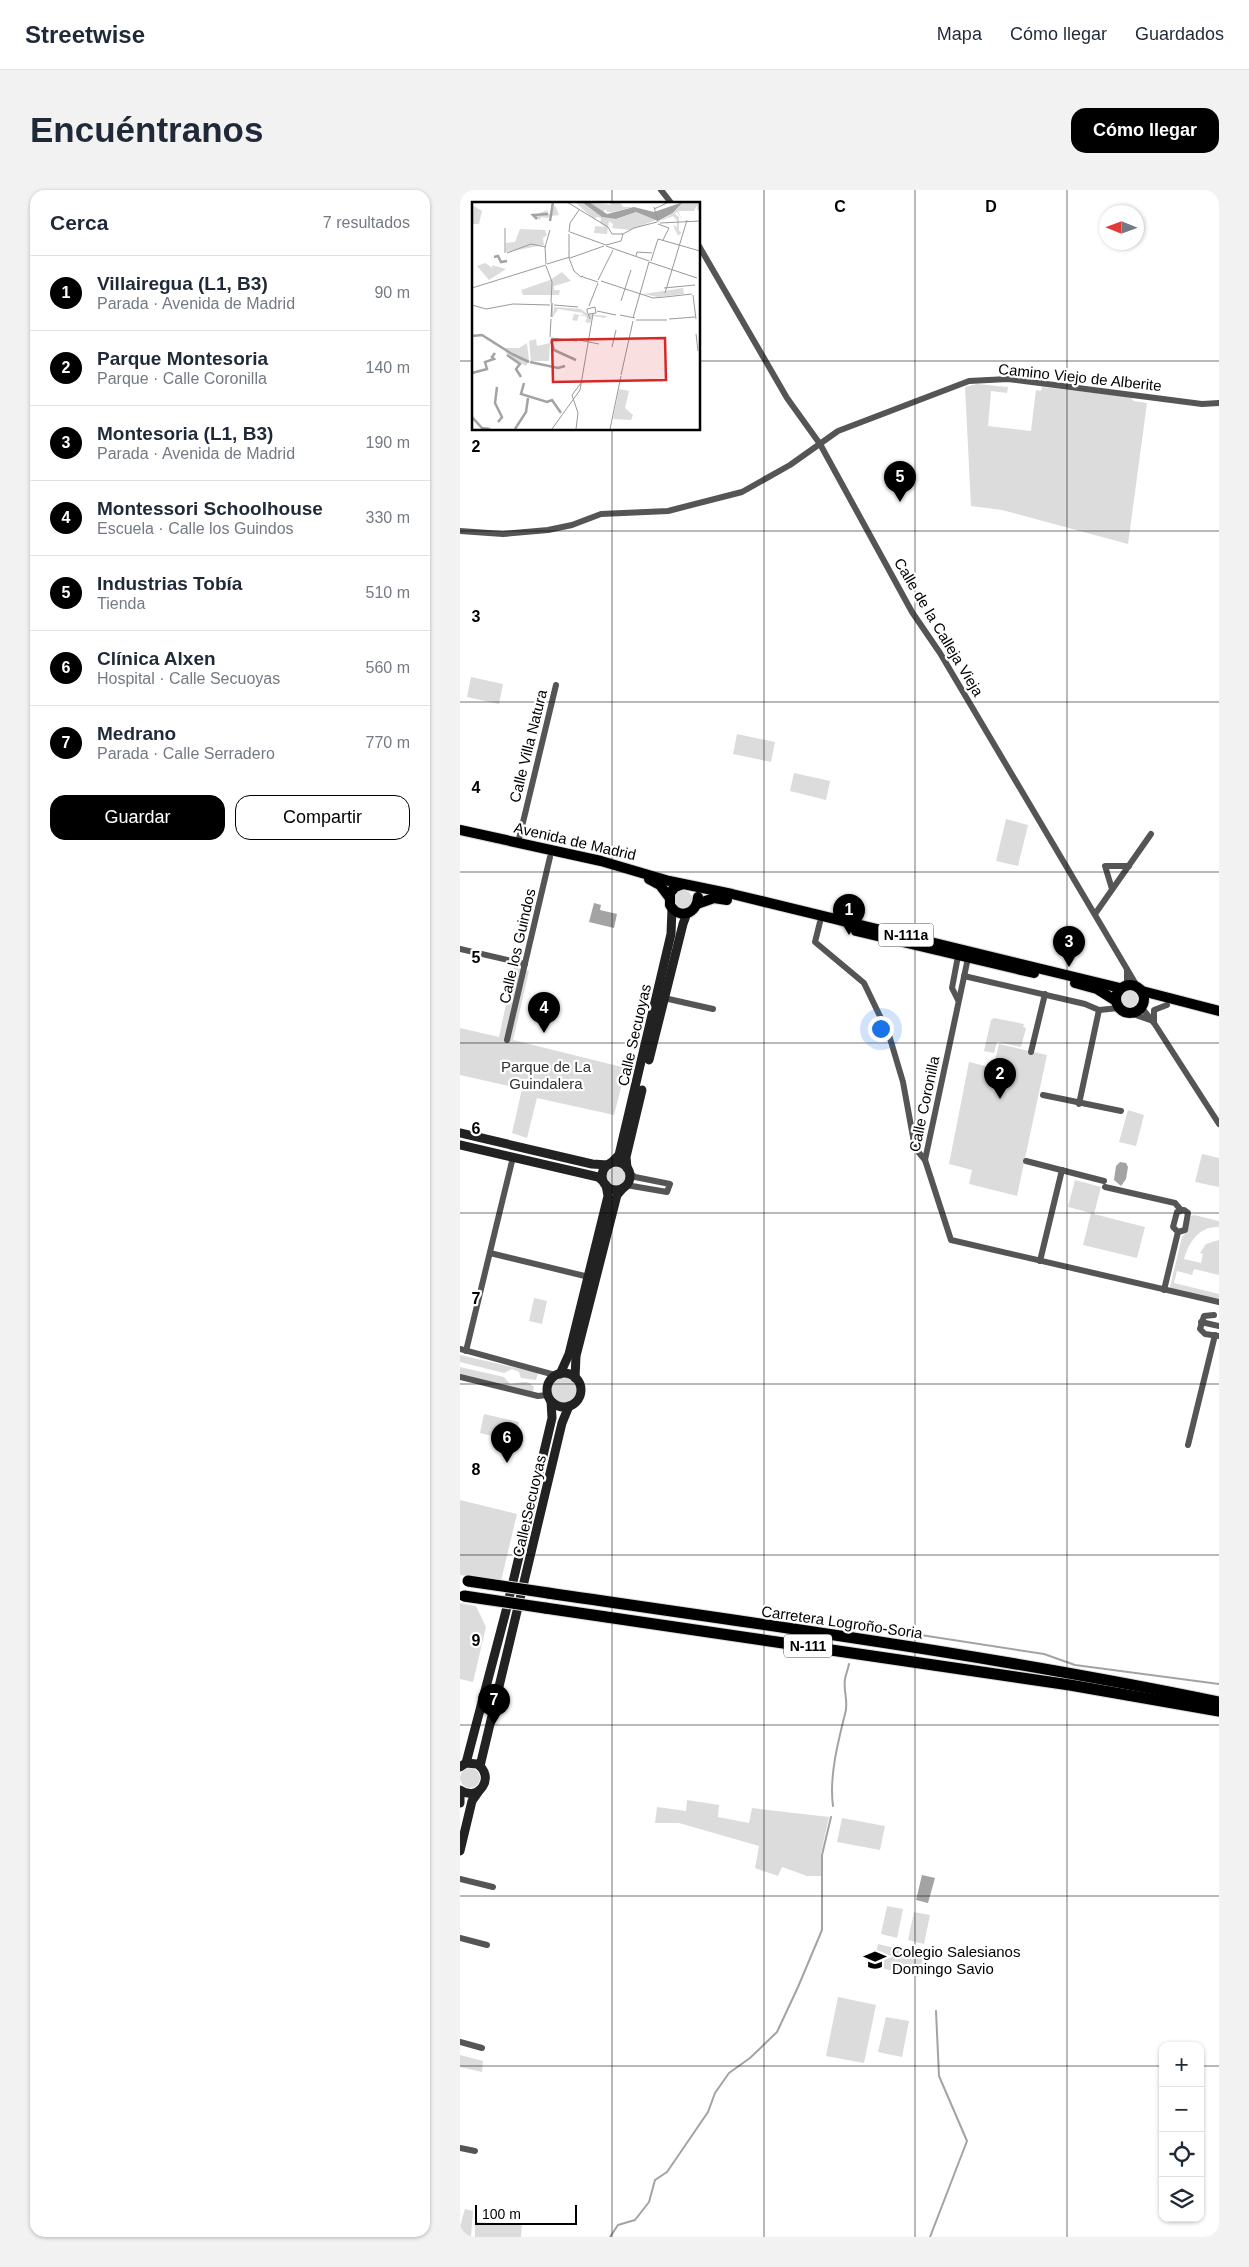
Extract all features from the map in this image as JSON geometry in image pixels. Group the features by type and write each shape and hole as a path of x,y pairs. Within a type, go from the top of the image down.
{"highway":[{"name":"Carretera Logroño-Soria","path":"464,1580 921,1648 1219,1711"},
{"name":"Carretera Logroño-Soria","path":"462,1595 545,1608 1071,1679 1219,1702"},
{"name":"N-111","path":"1071,1679 1219,1694"},
{"name":"N-111","path":"1071,1679 1219,1717"}],"main road":[{"name":"Avenida de Madrid","path":"460,830 600,861 687,885 1131,988 1219,1011"},
{"name":"Avenida de Madrid","path":"460,837 652,880 660,885 669,897"},
{"path":"687,913 679,913 672,909 669,897 672,889 687,885 697,894 697,904"},
{"name":"N-111a","path":"687,913 697,904 708,899 719,898 1089,986 1130,1013"},
{"name":"Calle Secuoyas","path":"609,1164 619,1155 642,1065 671,934 672,909"},
{"name":"Calle Secuoyas","path":"628,1170 626,1157 664,998 687,913"},
{"path":"1117,1004 1131,988 1142,1005"},
{"path":"1130,1013 1142,1005 1166,1005 1219,1018"},
{"path":"460,1133 592,1164 620,1163 628,1170 624,1186 617,1195 576,1356 575,1378 580,1392 576,1402 569,1406 559,1407 549,1398 548,1384 558,1374 569,1354 608,1196 603,1172 609,1164"},
{"path":"460,1145 598,1177 614,1189 624,1186"},
{"path":"558,1374 571,1375 575,1378"},
{"name":"Calle Secuoyas","path":"463,1765 513,1580 552,1418 549,1398"},
{"name":"Calle Secuoyas","path":"479,1791 486,1780 480,1766 562,1423 569,1406"},
{"path":"463,1765 480,1766"},
{"path":"460,1803 460,1791 471,1794 479,1791"},
{"path":"460,1850 472,1802 479,1791"}],"street":[{"path":"661,190 670,202"},
{"name":"Calle de la Calleja Vieja","path":"700,248 782,390 820,444 912,612 940,654 1127,968"},
{"name":"Camino Viejo de Alberite","path":"460,532 502,534 548,530 572,525 601,514 668,511 742,492 838,431 969,381 1008,379 1202,404 1219,403"},
{"name":"Calle Villa Natura","path":"518,843 556,685"},
{"path":"1095,914 1151,834"},
{"name":"Calle los Guindos","path":"508,1040 550,857"},
{"path":"1112,889 1105,866 1128,866"},
{"path":"820,922 815,942 864,983 889,1035 903,1082 915,1148 924,1160"},
{"path":"460,949 525,964"},
{"name":"Calle Coronilla","path":"963,957 964,976 924,1160 951,1240 1040,1261"},
{"name":"Calle Coronilla","path":"958,1000 952,988 963,957"},
{"path":"1127,968 1131,988"},
{"path":"1127,968 1131,988"},
{"path":"964,976 1045,994 1099,1010 1117,1004"},
{"path":"1031,1052 1045,994"},
{"path":"664,998 713,1009"},
{"path":"1142,1005 1219,1124"},
{"path":"1154,1023 1154,1010 1166,1005"},
{"path":"1079,1104 1099,1010"},
{"path":"1130,1013 1154,1023"},
{"path":"1043,1095 1079,1104 1085,1102 1121,1111"},
{"path":"513,1157 490,1253 463,1350 558,1374"},
{"path":"1026,1161 1175,1203 1187,1212 1188,1217 1185,1230 1178,1232"},
{"path":"624,1186 668,1192 670,1184 635,1177 628,1170"},
{"path":"1062,1170 1040,1261 1219,1302"},
{"path":"1178,1232 1173,1227 1177,1212 1182,1210"},
{"path":"1164,1290 1178,1232"},
{"path":"490,1253 589,1277"},
{"path":"1188,1445 1217,1336 1201,1331 1201,1322 1207,1314 1214,1315"},
{"path":"1201,1322 1219,1326"},
{"path":"460,1378 549,1398"},
{"path":"460,1879 493,1887"},
{"path":"460,1938 487,1944"},
{"path":"460,2042 482,2048"},
{"path":"460,2148 475,2151"}],"green space":[{"path":"977,384 1008,387 1007,393 991,391 988,426 1031,431 1036,390 1041,391 1042,387 1130,397 1134,401 1147,403 1128,544 1002,510 971,506 965,387"},
{"path":"471,677 503,684 499,704 467,697"},
{"path":"737,734 775,742 771,762 733,754"},
{"path":"794,773 830,781 826,800 790,791"},
{"path":"1006,819 1028,825 1018,866 996,861"},
{"path":"679,890 687,890 692,895 690,906 679,908 674,903 674,895"},
{"name":"Parque de La Guindalera","path":"514,967 529,971 513,1040 626,1068 614,1115 537,1098 527,1138 512,1133 522,1089 460,1075 460,1028 499,1037"},
{"path":"1129,990 1135,993 1138,999 1135,1005 1129,1008 1123,1005 1120,999 1123,993"},
{"path":"994,1018 1024,1024 1023,1027 1026,1028 1021,1047 997,1042 994,1053 984,1051 991,1020"},
{"path":"999,1044 1047,1055 1017,1196 969,1184 972,1170 949,1164 969,1062 993,1068"},
{"path":"1128,1110 1144,1115 1136,1146 1119,1142"},
{"path":"1202,1154 1219,1158 1219,1187 1195,1182"},
{"path":"617,1164 622,1165 628,1171 628,1181 622,1187 617,1188 612,1187 606,1181 605,1176 606,1171 612,1165"},
{"path":"1075,1180 1101,1187 1094,1214 1145,1227 1137,1258 1083,1245 1091,1213 1068,1207"},
{"path":"1194,1215 1219,1221 1219,1227 1212,1227 1200,1232 1192,1241 1184,1259 1201,1263 1203,1254 1200,1253 1206,1244 1219,1240 1219,1275 1194,1269 1192,1275 1177,1271 1174,1283 1219,1294 1219,1301 1172,1290 1170,1287 1182,1237 1186,1233 1191,1216"},
{"path":"534,1298 547,1301 542,1324 529,1321"},
{"path":"460,1355 538,1373 536,1380 521,1378 519,1372 512,1369 504,1373 460,1362"},
{"path":"460,1367 504,1377 510,1384 522,1382 531,1384 534,1387 533,1392 460,1375"},
{"path":"563,1376 574,1380 578,1391 574,1402 563,1406 552,1402 548,1391 552,1380"},
{"path":"484,1414 519,1422 514,1441 480,1433"},
{"path":"460,1500 517,1514 501,1581 460,1575"},
{"path":"460,1603 476,1606 486,1627 473,1682 460,1679"},
{"path":"470,1768 477,1771 480,1778 477,1785 470,1788 463,1785 460,1778 463,1771"},
{"path":"687,1800 719,1805 718,1817 749,1823 752,1808 829,1817 821,1853 821,1876 807,1876 782,1867 778,1876 755,1868 759,1846 679,1823 655,1823 657,1807 686,1811"},
{"path":"842,1818 885,1826 880,1850 837,1842"},
{"path":"887,1906 903,1909 897,1938 881,1934"},
{"path":"914,1912 930,1915 924,1944 908,1940"},
{"path":"878,1944 924,1955 919,1977 873,1966"},
{"path":"838,1997 876,2005 864,2063 826,2056"},
{"path":"886,2017 909,2021 902,2057 878,2052"},
{"path":"460,2055 483,2061 482,2072 460,2067"},
{"path":"465,2209 473,2211 471,2237 460,2237 460,2226"},
{"path":"475,2222 522,2224 521,2237 475,2237"}],"shaded area":[{"path":"594,903 601,905 600,910 617,914 614,928 589,922"},
{"path":"1120,1162 1126,1163 1128,1167 1126,1179 1121,1186 1114,1180 1116,1166"},
{"path":"922,1875 935,1878 928,1903 916,1900"}],"waterway":[{"path":"854,1634 856,1625 1044,1654 1075,1665 1219,1684"},
{"path":"833,1806 833,1772 846,1710 845,1677 849,1664"},
{"path":"610,2237 618,2225 635,2220 649,2202 655,2180 667,2172 708,2112 715,2093 729,2073 750,2058 777,2032 822,1930 822,1855 831,1817"},
{"path":"930,2237 967,2141 939,2076 936,2011"}],"place":[{"name":"Industrias Tobía","path":"900,502"},
{"name":"Villairegua (L1, B3)","path":"849,935"},
{"name":"Montesoria (L1, B3)","path":"1069,967"},
{"name":"Montessori Schoolhouse","path":"544,1033"},
{"name":"Parque Montesoria","path":"1000,1099"},
{"name":"Clínica Alxen","path":"507,1463"},
{"name":"Medrano","path":"494,1725"},
{"name":"Colegio Salesianos Domingo Savio","path":"875,1960"}]}
